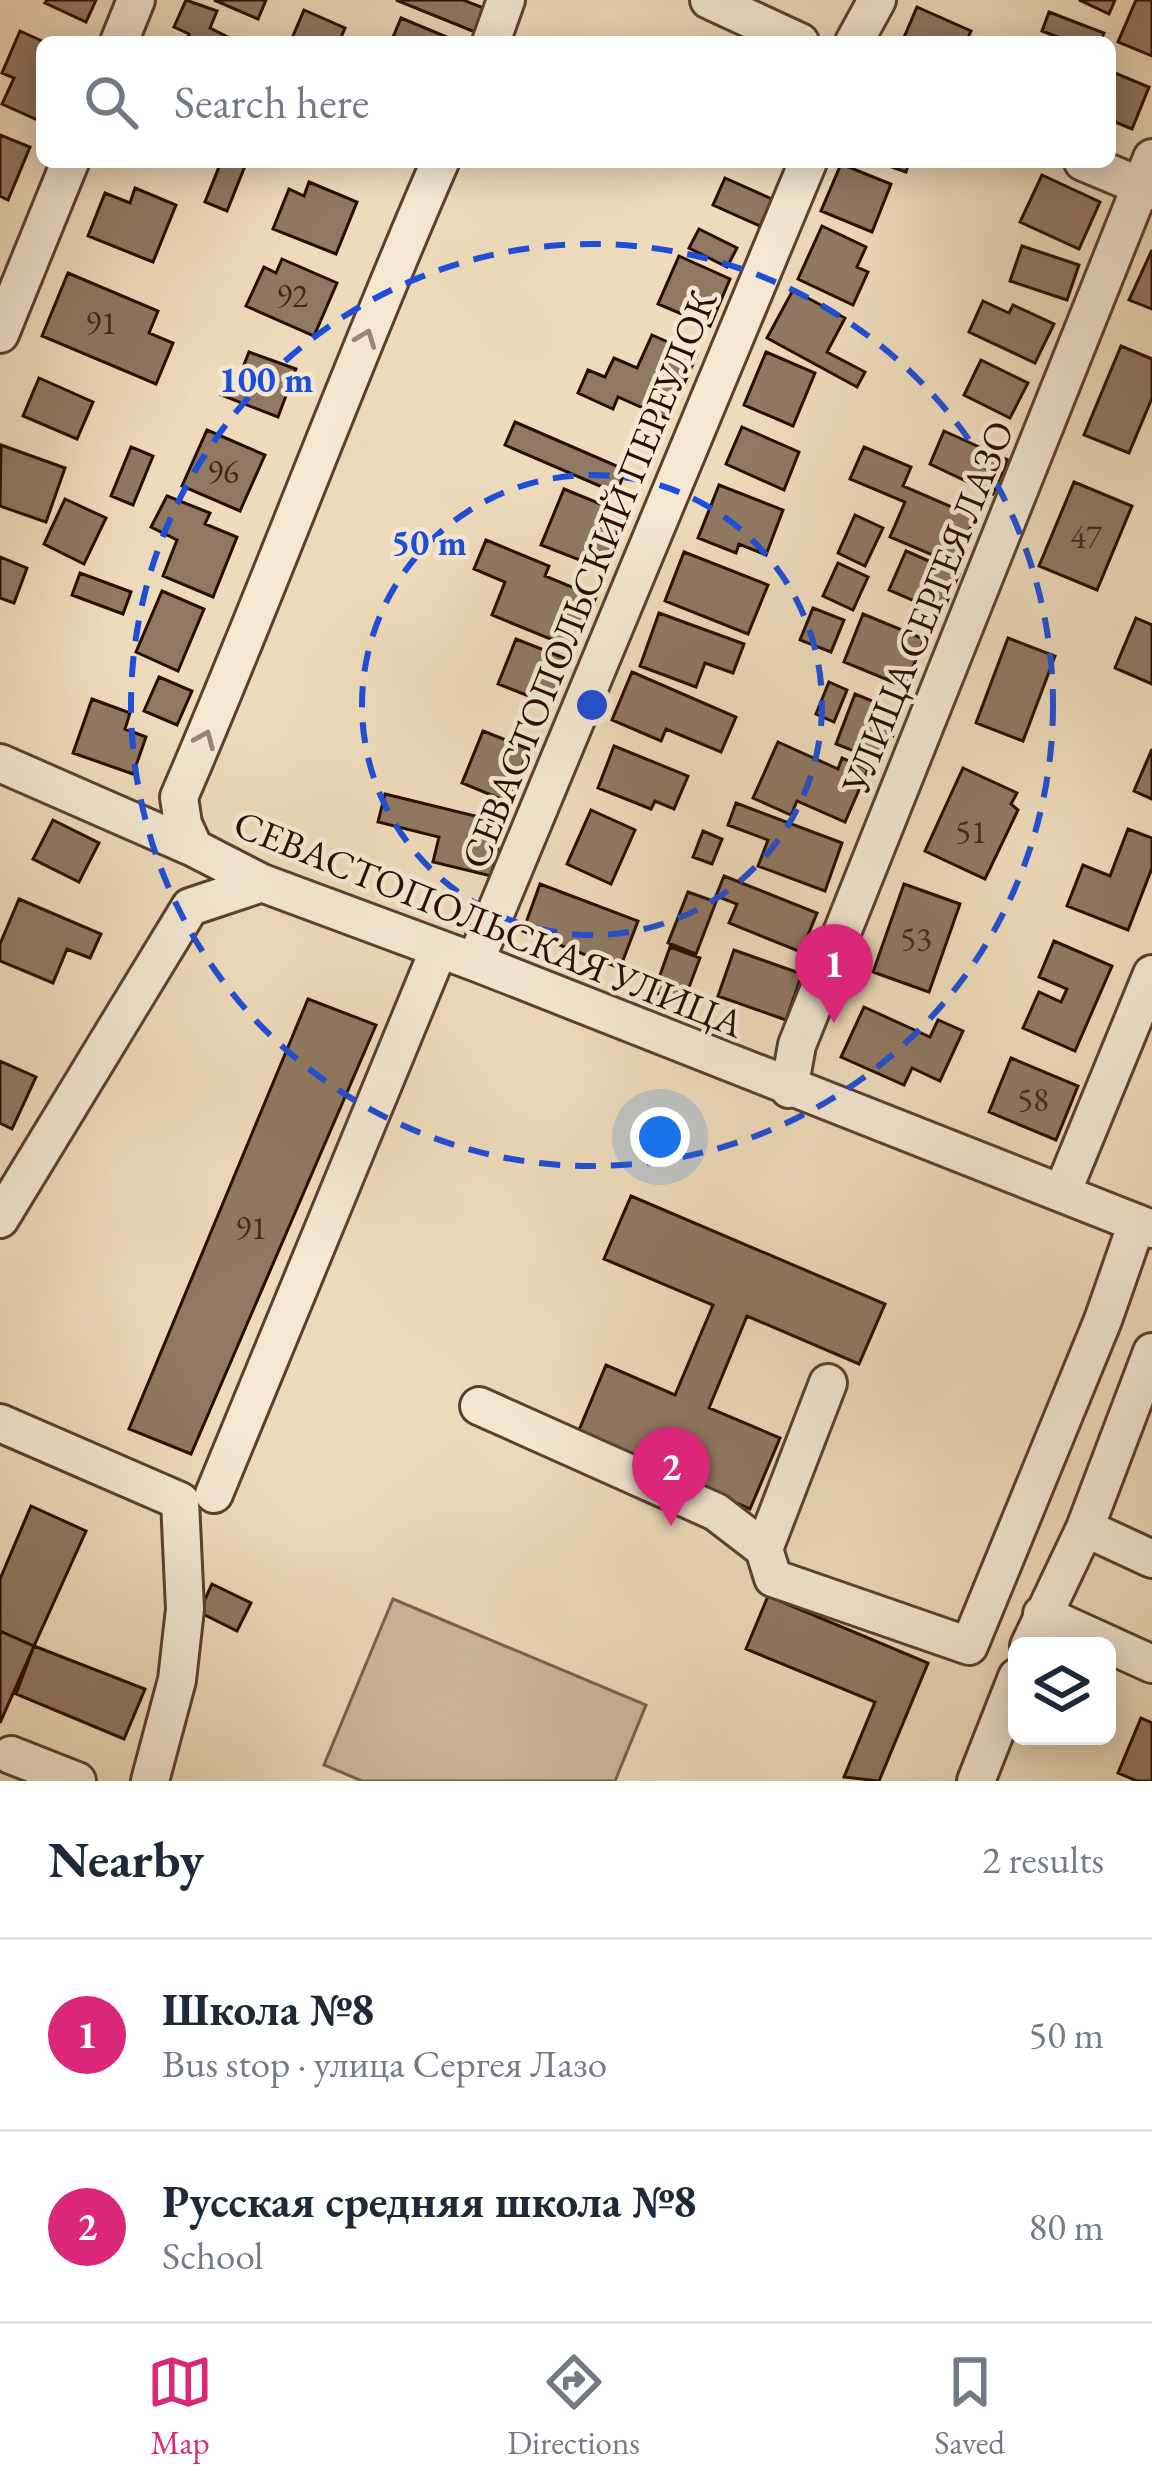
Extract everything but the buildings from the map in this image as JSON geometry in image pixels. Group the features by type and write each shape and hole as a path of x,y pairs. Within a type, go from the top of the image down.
{"street":[{"path":"121,36 136,0"},
{"path":"493,36 506,0"},
{"path":"709,0 787,36"},
{"path":"857,36 877,0"},
{"path":"0,334 68,168"},
{"path":"0,1219 190,907 194,848 183,824 179,797 254,625 390,276 437,168"},
{"name":"СЕВАСТОПОЛЬСКИЙ ПЕРЕУЛОК","path":"475,962 806,168"},
{"path":"1108,168 1148,178"},
{"name":"УЛИЦА СЕРГЕЯ ЛАЗО","path":"790,1089 797,1046 1148,178"},
{"name":"СЕВАСТОПОЛЬСКАЯ УЛИЦА","path":"0,763 262,883 1144,1226"},
{"path":"190,907 262,883"},
{"path":"214,1495 440,949"},
{"path":"1062,1192 1152,974"},
{"path":"479,1406 716,1512 764,1549 773,1578 968,1646 1144,1226"},
{"path":"1152,1352 1084,1528 1036,1630 1152,1664"},
{"path":"764,1549 828,1383"},
{"path":"0,1423 180,1502 185,1609 180,1656 150,1781"},
{"path":"1084,1528 1152,1559"},
{"path":"976,1781 1008,1700"},
{"path":"11,1755 77,1781"}],"shaded area":[{"path":"393,1599 646,1705 615,1781 362,1781 324,1765"}],"place":[{"name":"Школа №8","path":"834,1023"},
{"name":"Русская средняя школа №8","path":"671,1526"}]}
